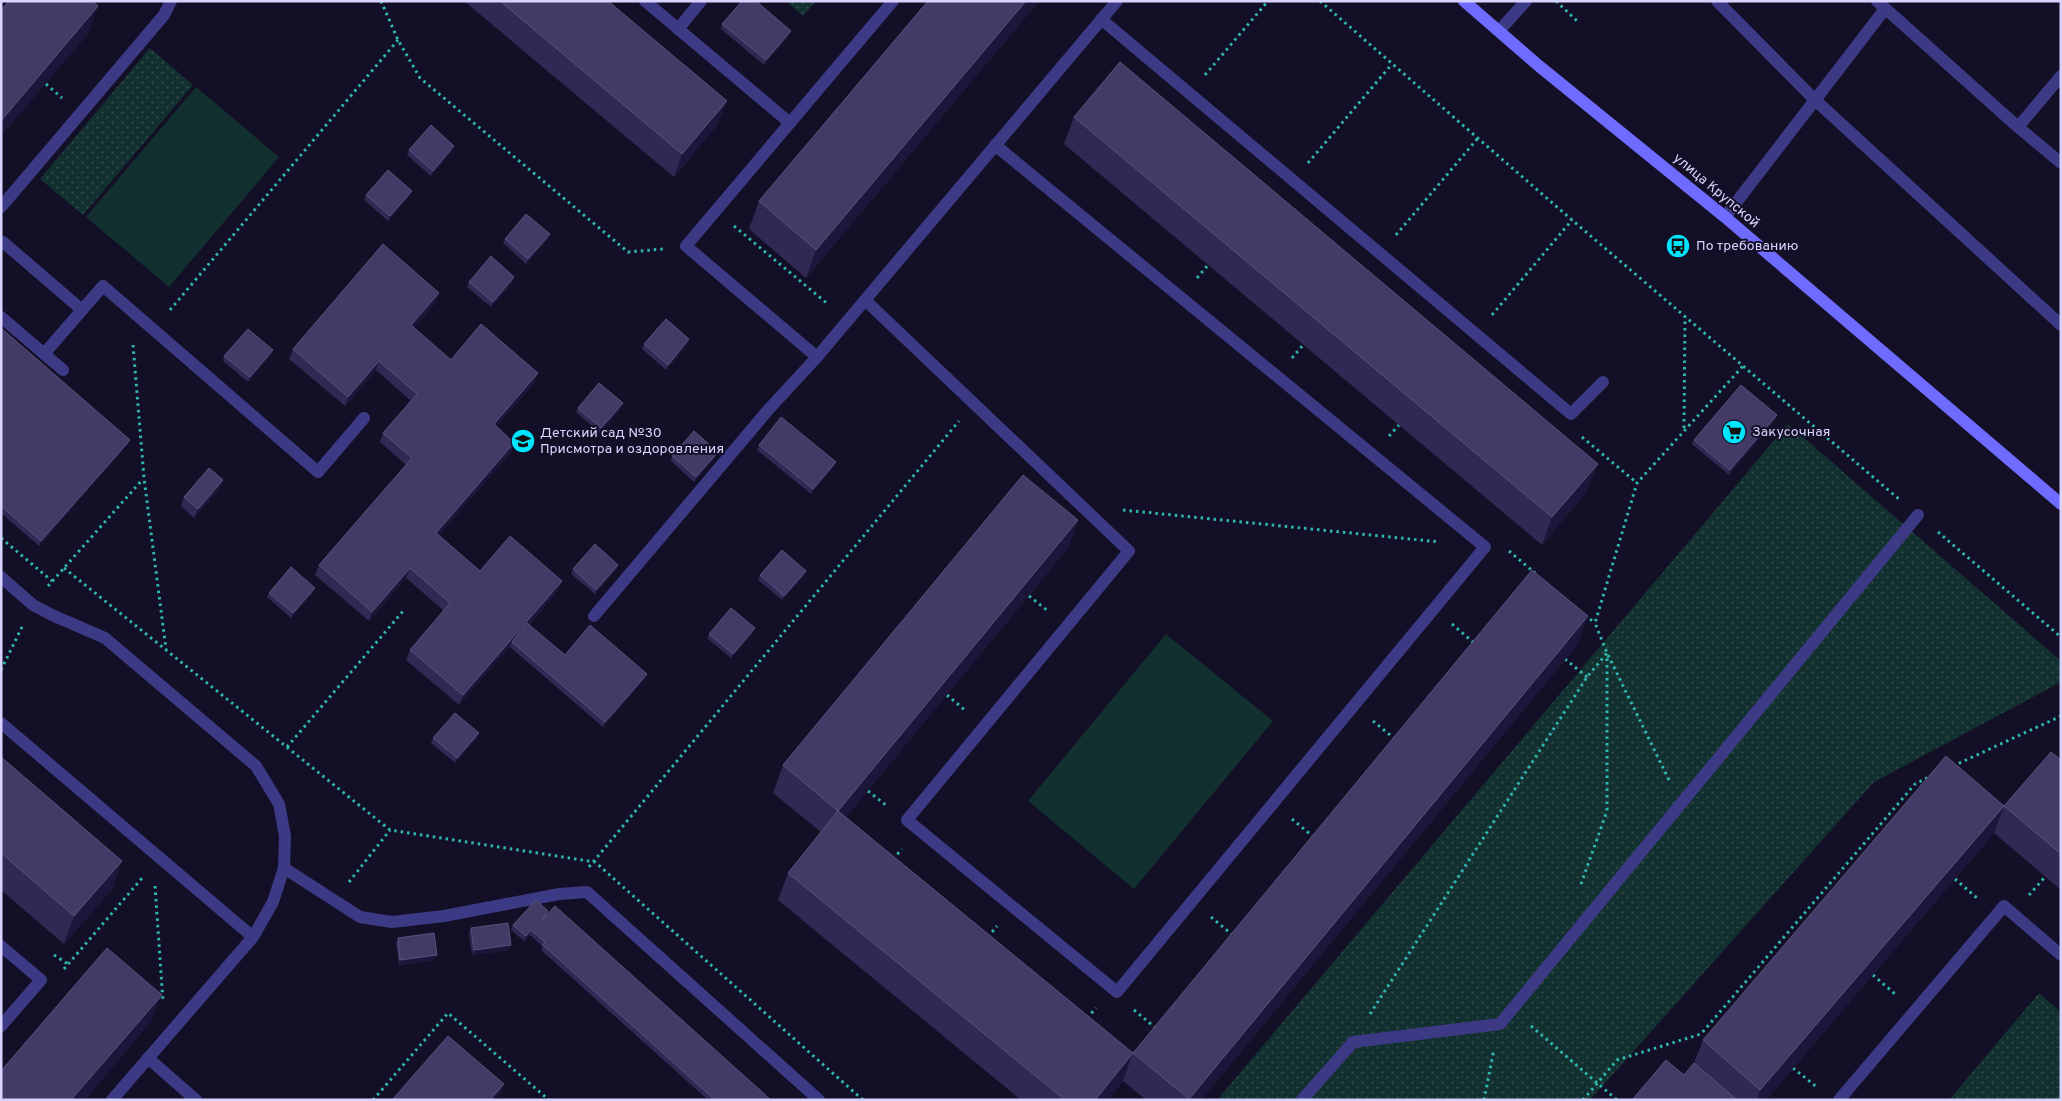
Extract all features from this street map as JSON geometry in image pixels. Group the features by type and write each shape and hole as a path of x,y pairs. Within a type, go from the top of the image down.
{"main road":[{"name":"улица Крупской","path":"1464,1 1725,217 2061,504"}],"street":[{"path":"1,207 164,15 171,1"},
{"path":"645,1 790,123"},
{"path":"678,29 701,1"},
{"path":"817,357 686,246 893,1"},
{"path":"594,616 769,409 817,357 1117,1"},
{"path":"1499,31 1526,1"},
{"path":"1717,1 1814,99 2061,325"},
{"path":"1725,217 1814,99 1881,5 2061,163"},
{"path":"1101,19 1571,414 1603,382"},
{"path":"2018,127 2061,76"},
{"path":"865,300 1129,551 907,820 1117,992 1484,547 995,145"},
{"path":"1,244 3,242 82,310"},
{"path":"44,354 103,286 318,472 364,418"},
{"path":"1,317 64,370"},
{"path":"1302,1100 1353,1042 1500,1024 1918,515"},
{"path":"1,577 34,604 52,615 105,638 256,766 279,804 285,836 284,868 273,902 253,937 112,1100"},
{"path":"1,723 156,862 253,937"},
{"path":"284,868 360,917 392,922 444,916 551,896 587,892 819,1100"},
{"path":"1839,1100 2004,906 2061,955"},
{"path":"1,946 41,980 1,1026"},
{"path":"148,1058 196,1100"}],"path":[{"path":"381,1 398,40 420,78 628,252 686,246"},
{"path":"1190,94 1268,1"},
{"path":"1320,1 1742,366 2061,637"},
{"path":"1556,1 1576,21"},
{"path":"154,330 398,40"},
{"path":"1293,181 1392,64"},
{"path":"46,84 63,99"},
{"path":"1380,254 1478,138"},
{"path":"716,211 847,321"},
{"path":"1476,334 1572,220"},
{"path":"1192,284 1208,265"},
{"path":"130,309 144,478 166,650"},
{"path":"1684,429 1685,316"},
{"path":"1287,364 1303,346"},
{"path":"1595,623 1636,483 1742,366"},
{"path":"595,862 974,404"},
{"path":"1578,434 1636,483"},
{"path":"1,670 34,604 52,581 144,478"},
{"path":"1081,506 1484,547"},
{"path":"1,538 52,581"},
{"path":"1502,557 1507,549 1536,574 1530,581"},
{"path":"64,568 390,830 595,862 863,1100"},
{"path":"1030,596 1051,613"},
{"path":"287,747 404,610"},
{"path":"1580,611 1595,623 1607,653 1681,802"},
{"path":"1448,621 1477,645"},
{"path":"1353,1042 1587,678 1607,653"},
{"path":"1578,892 1606,811 1607,653"},
{"path":"1565,659 1587,678"},
{"path":"947,695 969,713"},
{"path":"1950,768 2061,716"},
{"path":"1369,718 1401,744"},
{"path":"1583,1100 1617,1060 1701,1034 1915,784 1932,776"},
{"path":"868,791 890,808"},
{"path":"1288,816 1320,842"},
{"path":"334,900 390,830"},
{"path":"892,861 907,842"},
{"path":"61,972 156,862"},
{"path":"156,862 165,1038"},
{"path":"2024,901 2045,877"},
{"path":"1955,879 1981,901"},
{"path":"1206,914 1239,941"},
{"path":"984,942 1002,920"},
{"path":"1873,975 1898,997"},
{"path":"1083,1024 1101,1002"},
{"path":"1130,1007 1162,1034"},
{"path":"1511,1010 1616,1100"},
{"path":"373,1100 448,1013 549,1100"},
{"path":"1484,1100 1500,1024"},
{"path":"1793,1068 1809,1081"}],"green space":[{"path":"786,1 816,1 803,16"},
{"path":"150,48 193,85 83,215 40,179"},
{"path":"196,87 279,157 169,287 86,217"},
{"path":"1788,424 2061,661 2061,682 1874,782 1590,1100 1217,1100"},
{"path":"1166,634 1273,721 1134,889 1028,801"},
{"path":"2039,993 2061,1012 2061,1100 1949,1100"}],"building":[{"path":"9,1 93,1 98,6 1,121 1,10"},
{"path":"500,1 608,1 727,101 682,154"},
{"path":"742,1 756,1 791,31 766,60 722,24"},
{"path":"928,1 1026,1 816,250 759,201"},
{"path":"1120,62 1598,464 1552,517 1074,117"},
{"path":"431,125 454,146 433,171 409,150"},
{"path":"388,170 412,191 390,216 366,195"},
{"path":"526,214 550,234 528,259 505,239"},
{"path":"383,244 439,293 411,325 451,360 481,324 538,373 494,424 514,443 436,533 480,571 510,536 562,581 463,695 410,650 450,603 410,568 372,612 319,565 412,458 383,433 417,394 379,361 348,397 293,349"},
{"path":"491,256 514,277 493,302 469,282"},
{"path":"666,319 689,339 668,365 644,344"},
{"path":"1,328 130,440 41,541 1,506"},
{"path":"248,329 273,350 250,377 224,356"},
{"path":"599,383 623,403 601,428 578,408"},
{"name":"Закусочная","path":"1741,385 1777,415 1730,470 1694,440"},
{"path":"781,417 836,462 813,489 759,445"},
{"path":"694,431 718,452 696,477 672,456"},
{"path":"209,468 223,480 198,509 184,497"},
{"path":"1023,475 1078,520 838,811 783,765"},
{"path":"595,544 618,565 596,590 573,569"},
{"path":"782,550 806,571 784,596 760,575"},
{"path":"291,567 315,588 293,613 269,593"},
{"path":"1532,570 1588,616 1189,1099 1133,1053"},
{"path":"731,608 755,628 733,654 709,634"},
{"path":"527,623 565,655 590,625 647,674 605,722 512,642"},
{"path":"455,713 479,733 457,758 433,738"},
{"path":"2051,752 2061,760 2061,854 2004,806"},
{"path":"1946,756 2004,806 1760,1090 1703,1040"},
{"path":"1,757 122,861 74,916 1,853"},
{"path":"838,811 1133,1053 1095,1100 1065,1100 788,873"},
{"path":"536,900 548,911 542,920 555,906 771,1100 715,1100 543,945 545,942 531,930 526,936 513,925"},
{"path":"508,923 511,945 474,950 471,928"},
{"path":"434,933 437,955 400,960 398,938"},
{"path":"107,948 162,995 71,1100 1,1100 1,1071"},
{"path":"448,1036 504,1084 490,1100 392,1100"},
{"path":"1666,1060 1684,1075 1694,1063 1737,1100 1632,1100"}],"place":[{"name":"По требованию","path":"1678,246"},
{"name":"Закусочная","path":"1734,432"},
{"name":"Детский сад №30 Присмотра и оздоровления","path":"523,441"}]}
